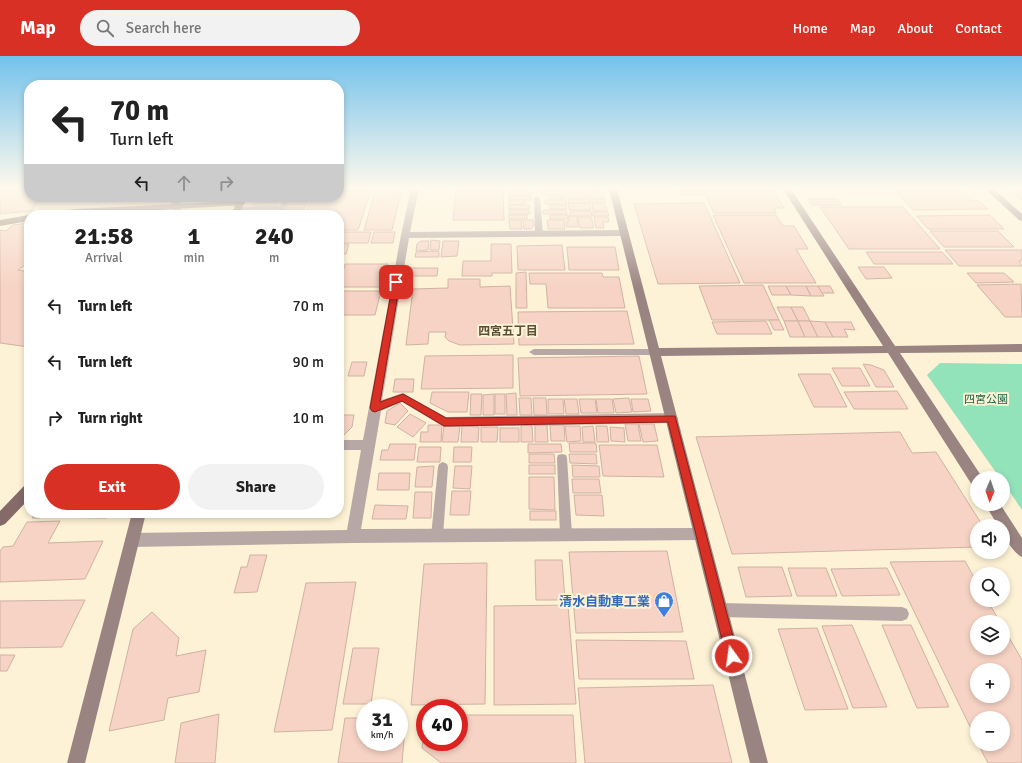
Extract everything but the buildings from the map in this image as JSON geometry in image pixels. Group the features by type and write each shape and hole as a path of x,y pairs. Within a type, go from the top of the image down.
{"main road":[{"path":"0,520 24,495"}],"street":[{"path":"353,536 407,222"},
{"path":"621,222 759,763"},
{"path":"808,222 970,471"},
{"path":"404,235 624,233"},
{"path":"655,352 1022,348"},
{"path":"375,408 403,397 444,422 672,418"},
{"path":"344,445 369,445"},
{"path":"997,511 1022,550"},
{"path":"76,763 138,518"},
{"path":"132,540 353,536 701,534"}],"lane":[{"path":"539,222 540,234"},
{"path":"534,352 655,352"},
{"path":"562,458 566,535"},
{"path":"437,536 443,467"},
{"path":"721,610 902,614"}],"green space":[{"name":"四宮公園","path":"940,363 1022,364 1022,510 1010,492 1010,471 995,471 927,375"}],"place":[{"name":"清水自動車工業","path":"664,618"}],"district":[{"name":"四宮五丁目","path":"508,331"}],"route":[{"path":"396,282 375,408 403,397 444,422 672,418 732,656"}]}
